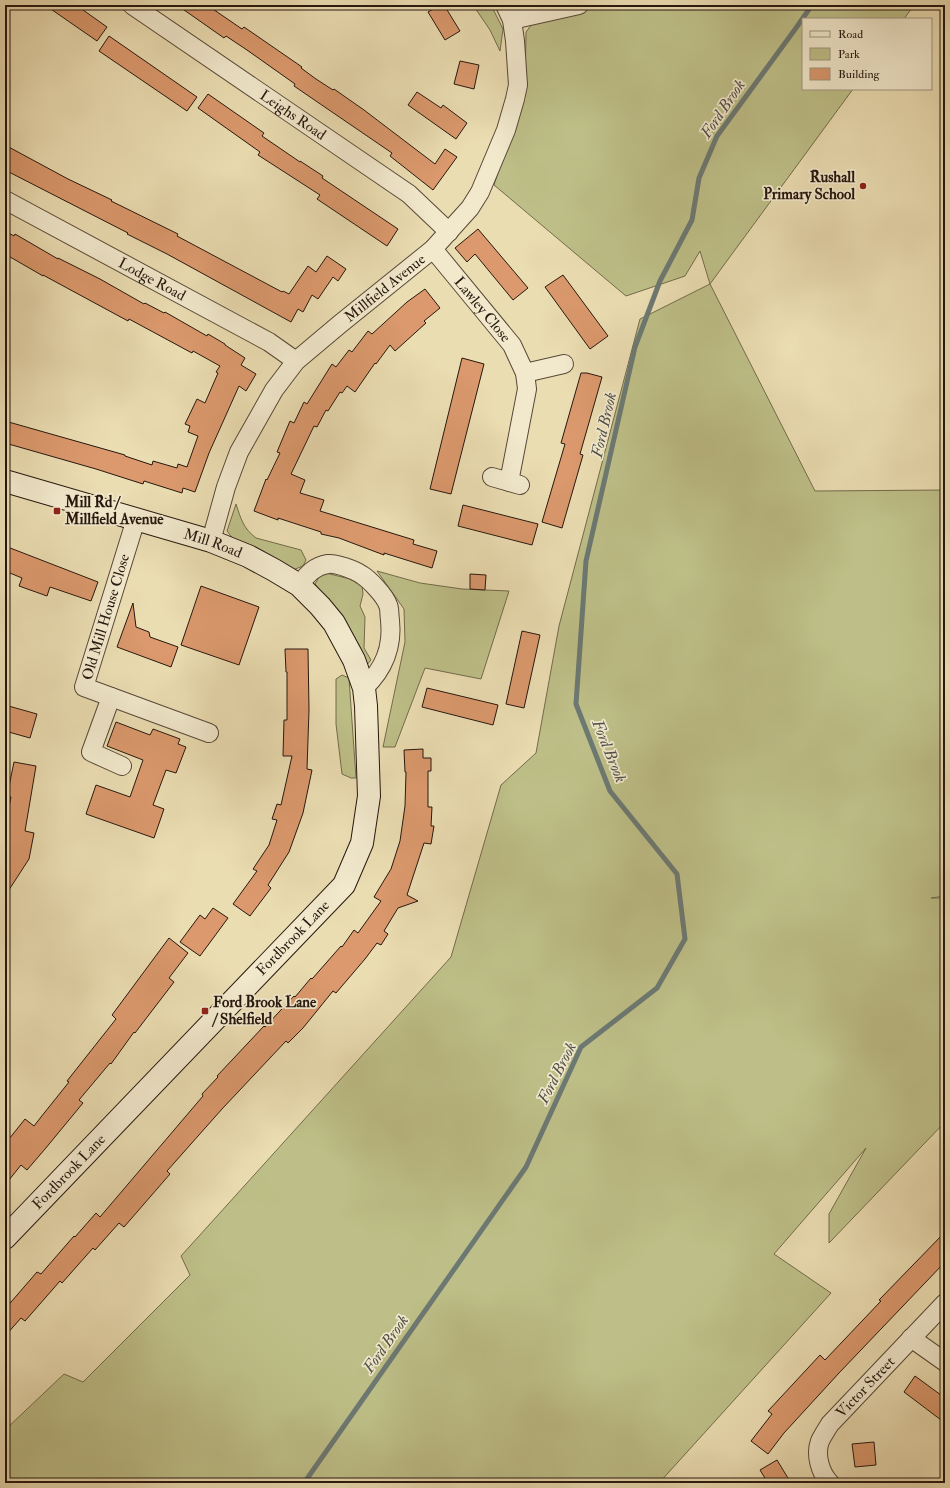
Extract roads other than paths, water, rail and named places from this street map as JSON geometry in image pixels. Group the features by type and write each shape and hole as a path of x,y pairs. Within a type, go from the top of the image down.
{"street":[{"name":"Leighs Road","path":"132,5 409,194 449,232"},
{"path":"508,13 579,5"},
{"name":"Millfield Avenue","path":"211,541 226,487 239,452 274,390 296,361 433,249 470,208 480,192 506,130 518,85 515,40 508,13"},
{"name":"Lodge Road","path":"5,200 269,342 296,361"},
{"name":"Lawley Close","path":"433,249 512,345 525,373 527,389 507,482"},
{"path":"525,373 564,364"},
{"name":"Mill Road","path":"5,481 211,541 248,556 274,570 299,585 320,606"},
{"name":"Old Mill House Close","path":"136,519 84,687 209,733"},
{"path":"299,585 315,568 328,564 343,567 363,575 378,589 388,605 391,634 379,672 364,688"},
{"name":"Fordbrook Lane","path":"5,1238 344,885 362,843 369,796 368,746 364,688 354,660 334,623 320,606"},
{"name":"Old Mill House Close","path":"111,697 91,752 122,766"},
{"name":"Victor Street","path":"830,1483 824,1478 818,1461 820,1442 830,1424 945,1303"},
{"path":"911,1338 945,1362"}],"waterway":[{"name":"Ford Brook","path":"803,18 812,5"},
{"name":"Ford Brook","path":"304,1483 526,1167 581,1047 657,988 685,939 677,874 610,791 576,704 586,561 635,347 660,281 692,220 699,178 717,136 802,19"}],"place":[{"name":"Rushall Primary School","path":"863,186"},
{"name":"Mill Rd / Millfield Avenue","path":"57,511"},
{"name":"Ford Brook Lane / Shelfield","path":"205,1011"}]}
